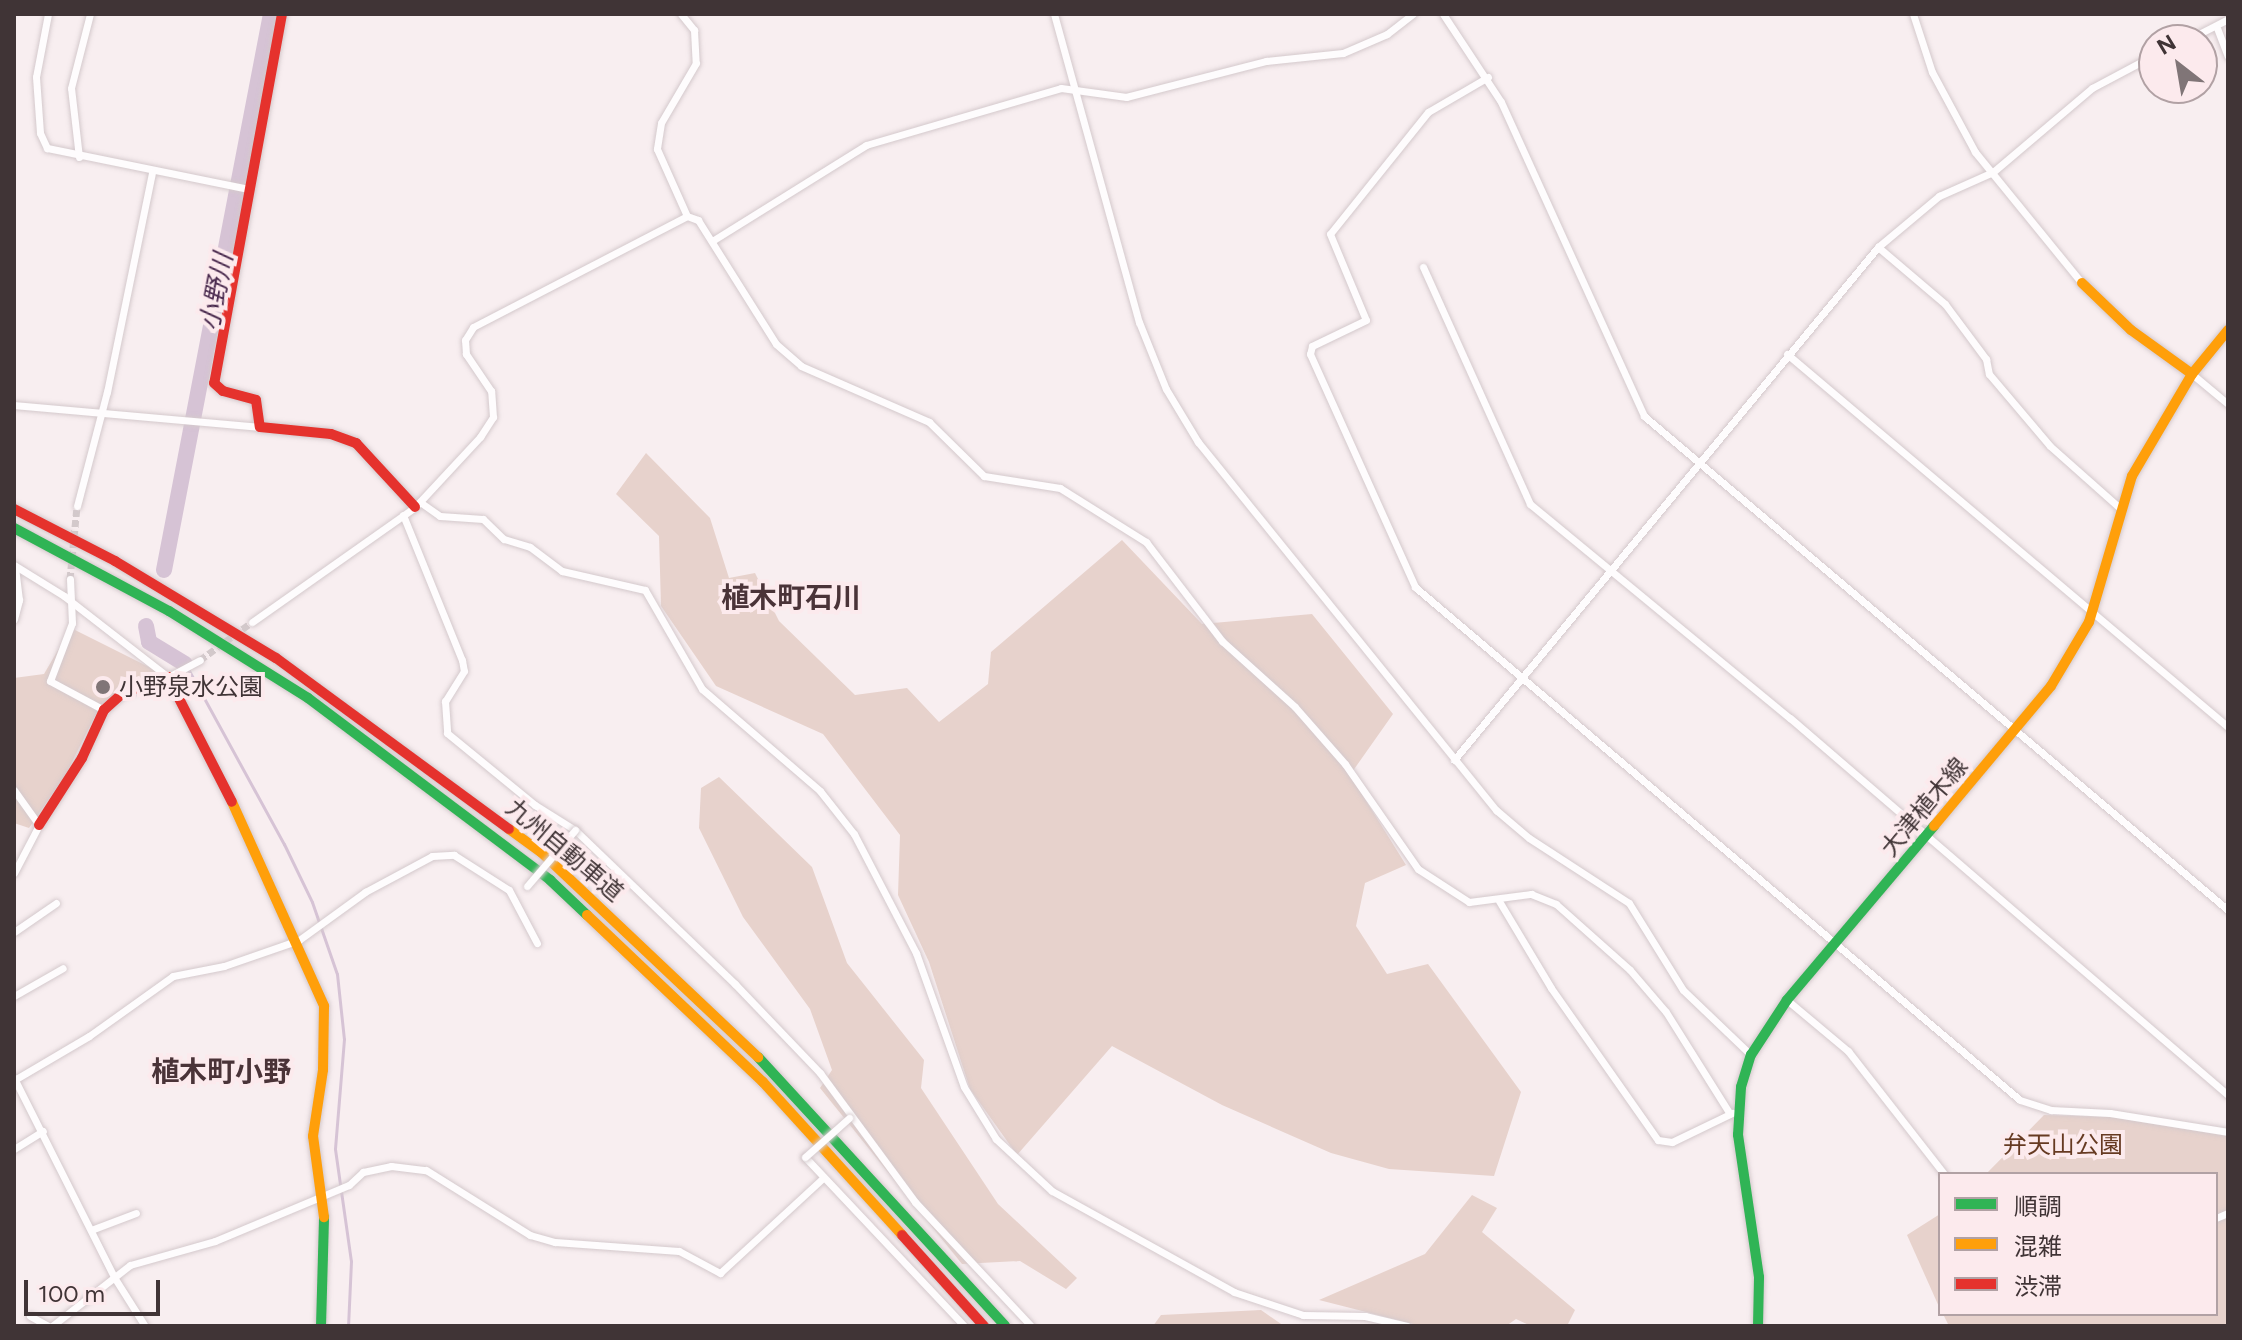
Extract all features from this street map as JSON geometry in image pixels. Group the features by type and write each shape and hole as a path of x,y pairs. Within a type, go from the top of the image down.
{"main road":[{"path":"282,14 212,374 218,388 256,400 260,427 331,434 356,443 418,504"},
{"path":"2082,283 2131,330 2192,374"},
{"name":"大津植木線","path":"1758,1326 1759,1277 1734,1112 1751,1055 1787,1000 2051,686 2091,612 2132,476 2192,374 2228,330"},
{"name":"九州自動車道","path":"14,509 115,561 276,658 541,852 689,988 809,1108 1005,1326"},
{"name":"九州自動車道","path":"14,528 169,611 308,698 550,880 763,1082 984,1326"},
{"path":"39,825 82,758 104,710 123,693 173,675 299,940 324,1006 323,1070 313,1136 324,1196 327,1240 321,1326"}],"street":[{"path":"48,14 36,77 40,133 47,148 246,189"},
{"path":"79,157 71,88 90,14"},
{"path":"681,14 694,30 696,63 661,123 657,149 687,207 687,216"},
{"path":"1054,14 1139,322 1166,389 1198,442 1454,760 1512,825 1629,903 1683,990 1751,1055"},
{"path":"712,241 866,145 1073,87 1126,97 1266,61 1343,53 1387,34 1413,14"},
{"path":"1443,14 1488,77 1644,416 2228,910"},
{"path":"1913,14 1945,98 1975,152 2082,283"},
{"path":"2216,14 2223,23 2228,56"},
{"path":"1454,760 1878,247 1932,201 1993,172 2092,88 2138,64"},
{"path":"1488,77 1428,112 1330,234 1366,320 1312,346 1310,354 1415,587 2020,1100 2051,1110 2110,1113 2228,1132"},
{"path":"77,506 101,417 152,172"},
{"path":"252,622 418,504 493,417 491,391 466,354 465,340 473,327 687,216 698,220 776,344 801,366 929,422 984,476 1060,488 1146,542 1222,641 1295,707 1345,764 1404,855 1469,902 1499,901 1538,894 1585,928 1678,1026 1734,1112 1677,1140 1658,1140 1551,988 1499,901"},
{"path":"1878,247 1945,304 1986,359 1989,374 2050,446 2121,509"},
{"path":"1423,267 1530,504 1926,835 2228,1095"},
{"path":"1787,354 2228,727"},
{"path":"2192,374 2228,404"},
{"path":"14,405 101,417 260,427"},
{"path":"418,504 440,516 483,519 504,539 530,547 562,571 645,590 702,689 820,791 854,834 916,953 964,1087 996,1139 1052,1191 1174,1263 1234,1292 1303,1315 1365,1316 1407,1326"},
{"path":"403,515 462,660 464,671 445,701 447,733 535,805 575,830 820,1073 849,1118 915,1202 1031,1326"},
{"path":"14,566 73,602 173,675 200,660"},
{"path":"14,566 19,600 14,619"},
{"path":"70,579 73,602 66,644 50,681 104,710"},
{"path":"14,790 39,825 14,873"},
{"path":"516,896 575,830"},
{"path":"145,1326 114,1277 15,1078 89,1036 173,976 224,966 299,940 329,923 365,892 446,854 516,896 537,943"},
{"path":"14,932 56,903"},
{"path":"14,996 63,968"},
{"path":"1787,1000 1848,1051 1942,1172"},
{"path":"849,1118 805,1157 822,1179 860,1211 964,1326"},
{"path":"14,1149 43,1131"},
{"path":"30,1316 53,1326 111,1284 114,1277 130,1265 215,1241 349,1185 363,1172 391,1166 426,1170 530,1235 555,1242 679,1251 720,1273 822,1179"},
{"path":"91,1230 136,1213"}],"green space":[{"path":"646,453 710,518 729,578 755,573 779,621 855,695 907,688 939,722 988,684 991,652 1122,540 1202,624 1312,614 1393,714 1350,775 1406,865 1365,883 1356,926 1387,974 1428,964 1521,1092 1494,1176 1389,1169 1331,1153 1222,1105 1112,1046 1017,1155 970,1089 929,962 898,895 900,835 823,734 716,686 661,606 659,536 616,494"},
{"path":"71,628 163,674 117,691 95,716 66,774 29,828 14,823 14,678 44,674"},
{"path":"719,777 812,867 847,963 924,1060 921,1088 998,1204 1077,1278 1066,1289 1020,1261 962,1264 820,1088 832,1070 810,1009 743,917 699,828 701,788"},
{"name":"弁天山公園","path":"2044,1115 2110,1117 2228,1136 2228,1326 1949,1326 1944,1316 2218,1316 2218,1172 1988,1172"},
{"path":"1472,1195 1497,1208 1482,1232 1575,1310 1567,1326 1531,1326 1516,1319 1506,1326 1421,1326 1319,1300 1425,1254"},
{"path":"1938,1215 1938,1305 1907,1235"},
{"path":"1261,1310 1284,1326 1153,1326 1161,1315"}],"waterway":[{"name":"小野川","path":"164,570 271,14"},
{"name":"小野川","path":"146,626 149,642 185,664"},
{"path":"187,667 284,844 312,902 337,974 344,1039 335,1149 351,1261 348,1326"}],"tunnel":[{"path":"70,579 77,506"},
{"path":"200,660 252,622"}],"traffic: fast":[{"path":"14,528 169,611 308,698 550,880 587,915"},
{"path":"1758,1326 1759,1277 1738,1135 1741,1087 1751,1055 1787,1000 1934,826"},
{"path":"758,1057 1005,1326"},
{"path":"321,1326 324,1217"}],"traffic: slow":[{"path":"2082,283 2131,330 2192,374"},
{"path":"1934,826 2051,686 2089,622 2132,476 2192,374 2228,330"},
{"path":"232,802 324,1006 323,1070 313,1136 324,1217"},
{"path":"509,829 541,852 758,1057"},
{"path":"587,915 763,1082 902,1235"}],"traffic: jam":[{"path":"282,14 214,383 223,391 256,400 260,427 331,434 356,443 415,507"},
{"path":"14,509 115,561 276,658 509,829"},
{"path":"39,825 82,758 104,710 123,693 168,677 232,802"},
{"path":"902,1235 984,1326"}],"place":[{"name":"小野泉水公園","path":"103,687"}],"district":[{"name":"植木町石川","path":"791,597"},
{"name":"植木町小野","path":"221,1071"}]}
